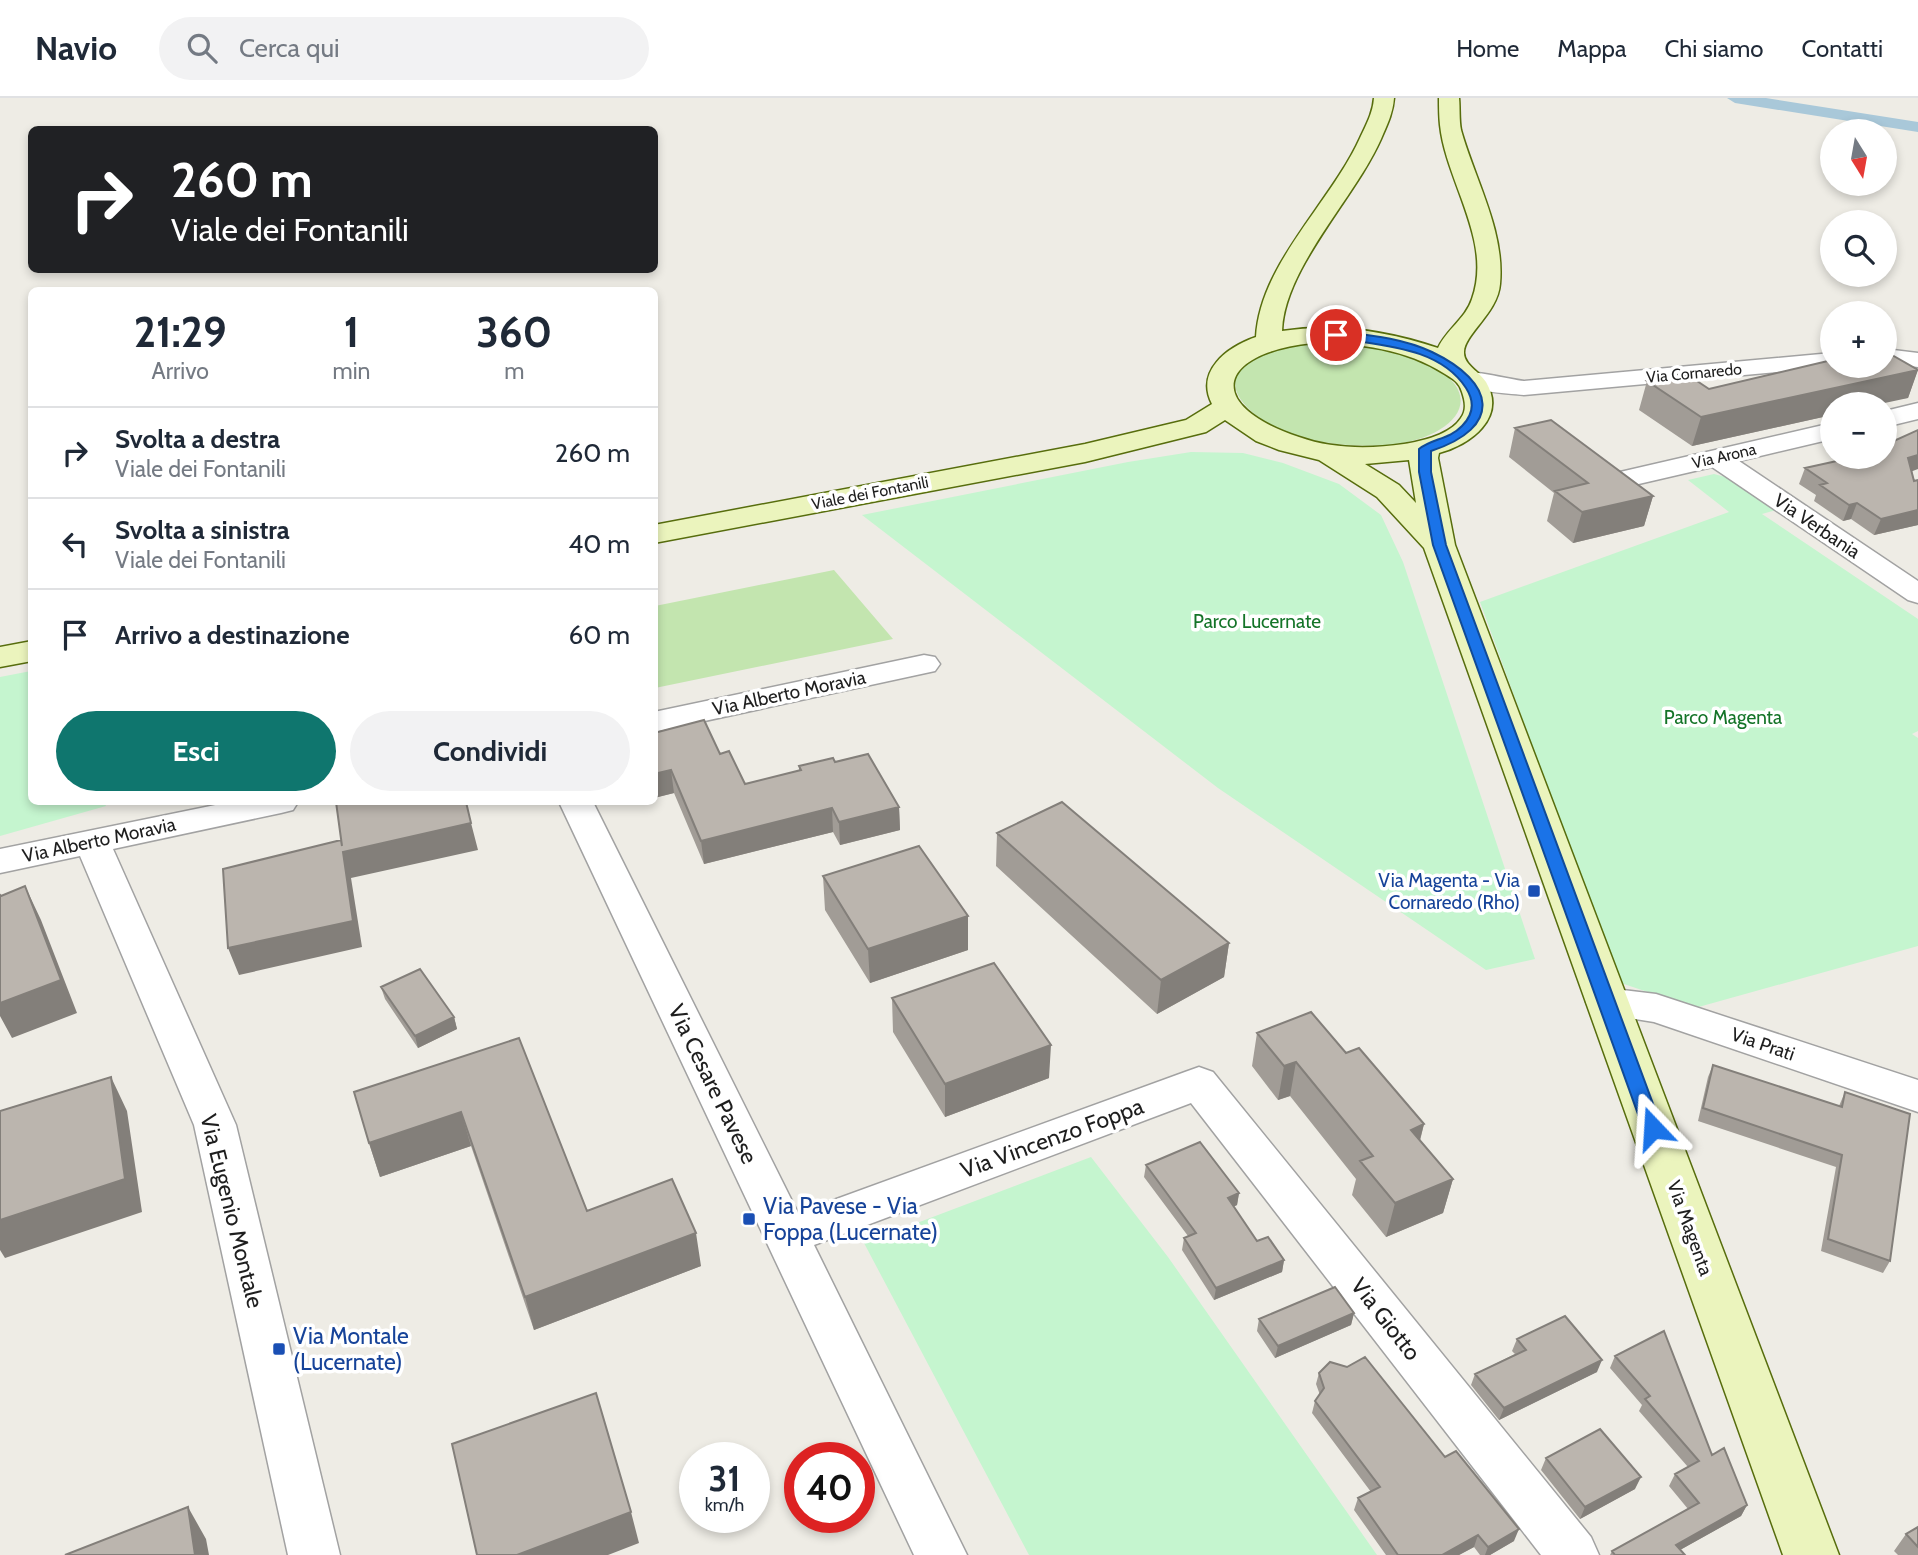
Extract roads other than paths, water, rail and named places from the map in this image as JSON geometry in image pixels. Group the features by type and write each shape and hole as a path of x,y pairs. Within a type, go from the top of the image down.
{"main road":[{"path":"1269,342 1270,314 1274,301 1304,245 1362,159 1383,110 1384,98"},
{"path":"1449,98 1450,127 1488,248 1488,284 1484,303 1455,339 1450,352 1460,373 1478,398 1478,412"},
{"path":"1383,340 1432,329 1488,284"},
{"path":"1283,288 1299,312 1327,328 1349,335"},
{"path":"1227,407 1218,387 1222,370 1239,355 1269,342 1313,335 1349,335 1383,340 1427,353 1460,373"},
{"name":"Viale dei Fontanili","path":"658,533 1085,453 1196,426 1227,407 1245,423 1269,436 1321,451 1377,455 1425,449 1459,435 1478,412"},
{"name":"Viale dei Fontanili","path":"1085,453 1216,436 1269,436"},
{"name":"Via Magenta","path":"1425,449 1424,467 1439,545 1811,1555"},
{"name":"Via Magenta","path":"1321,451 1388,491 1439,545"},
{"path":"0,657 28,652"}],"street":[{"path":"1897,357 1918,360"},
{"name":"Via Cornaredo","path":"1460,373 1483,383 1524,388 1820,361"},
{"name":"Via Cornaredo","path":"1478,412 1555,386"},
{"path":"1897,416 1918,411"},
{"name":"Via Arona","path":"1616,481 1820,434"},
{"name":"Via Verbania","path":"1717,458 1904,572 1918,594"},
{"name":"Via Alberto Moravia","path":"658,721 925,664"},
{"name":"Via Alberto Moravia","path":"0,861 267,805"},
{"name":"Via Cesare Pavese","path":"577,805 941,1555"},
{"name":"Via Eugenio Montale","path":"92,842 215,1125 314,1555"},
{"name":"Via Prati","path":"1606,1002 1656,1008 1918,1096"},
{"name":"Via Vincenzo Foppa","path":"786,1237 1199,1083"},
{"name":"Via Giotto","path":"1199,1083 1573,1555"}],"waterway":[{"path":"1735,98 1918,127"}],"place":[{"name":"Via Magenta - Via Cornaredo (Rho)","path":"1534,891"},
{"name":"Via Pavese - Via Foppa (Lucernate)","path":"749,1219"},
{"name":"Via Montale (Lucernate)","path":"279,1349"}],"park label":[{"name":"Parco Lucernate","path":"1257,621"},
{"name":"Parco Magenta","path":"1723,717"}]}
